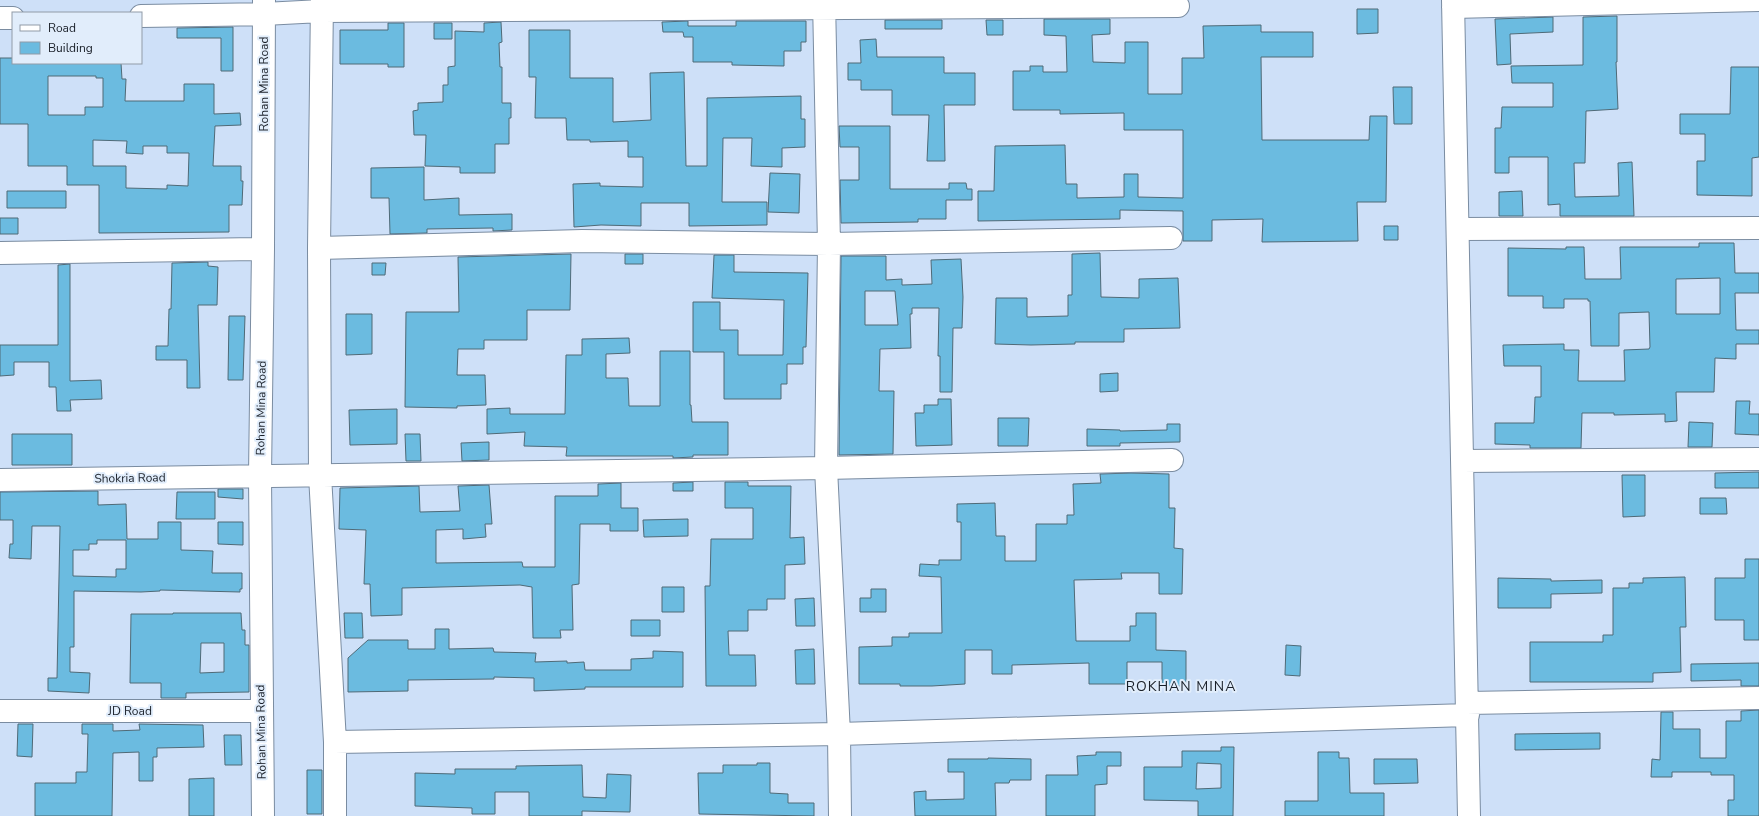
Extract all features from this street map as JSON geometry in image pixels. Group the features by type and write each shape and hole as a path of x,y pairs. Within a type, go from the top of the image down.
{"street":[{"path":"1469,816 1453,3 1759,0"},
{"path":"824,4 829,244 826,468 840,734 840,816"},
{"path":"142,16 264,7 322,5 824,4 1178,6"},
{"path":"322,5 319,248 320,475 335,742 335,816"},
{"name":"Rohan Mina Road","path":"263,816 260,476 264,7"},
{"path":"0,18 12,18"},
{"path":"1458,229 1759,228"},
{"path":"319,248 582,241 829,244 1171,238"},
{"path":"0,253 263,249"},
{"path":"1462,460 1759,459"},
{"name":"Shokria Road","path":"0,480 826,468 1172,460"},
{"path":"335,742 840,734 1759,698"},
{"name":"JD Road","path":"0,711 261,711"}],"building":[{"path":"1357,9 1378,9 1378,33 1357,34"},
{"path":"1617,16 1616,62 1618,109 1586,111 1585,163 1574,163 1575,197 1619,196 1618,163 1632,162 1634,216 1560,216 1560,204 1548,205 1548,157 1509,157 1509,173 1495,173 1495,128 1501,128 1502,107 1553,107 1553,83 1512,83 1511,66 1583,65 1583,17"},
{"path":"1553,17 1553,32 1510,34 1511,64 1497,65 1495,19"},
{"path":"1044,19 1110,19 1110,34 1092,35 1093,62 1125,63 1125,42 1148,42 1148,94 1182,94 1182,58 1204,58 1203,26 1261,25 1261,32 1313,32 1313,57 1261,57 1262,140 1369,140 1370,116 1387,116 1386,202 1357,202 1358,241 1262,242 1263,219 1212,220 1212,241 1183,241 1183,211 1120,210 1120,219 978,221 978,191 994,191 995,146 1065,145 1066,184 1077,184 1077,198 1124,197 1124,174 1138,174 1138,197 1183,198 1183,130 1124,130 1124,113 1060,114 1060,110 1013,110 1013,71 1030,71 1030,66 1043,66 1043,72 1067,72 1066,36 1044,35"},
{"path":"885,20 942,20 942,29 885,29"},
{"path":"986,20 1003,20 1003,35 987,35"},
{"path":"688,21 688,26 736,26 736,21 806,21 806,42 801,42 801,51 784,51 784,66 732,65 732,62 693,62 693,37 684,37 683,32 663,32 662,22"},
{"path":"501,22 502,42 499,43 500,67 502,67 502,103 511,103 511,118 509,118 509,144 495,144 495,173 460,173 460,167 425,166 426,135 414,135 413,111 418,110 418,103 443,102 443,85 448,85 448,67 455,66 455,31 484,32 484,23"},
{"path":"388,23 404,23 404,67 388,67 388,64 340,64 340,30 388,30"},
{"path":"434,23 452,23 452,39 434,39"},
{"path":"233,27 233,71 221,71 221,38 177,38 177,28"},
{"path":"529,30 570,30 570,78 613,78 613,122 651,120 650,73 684,72 686,166 707,166 707,98 801,96 801,119 805,119 805,147 782,148 782,167 751,166 752,138 723,138 722,202 767,202 767,225 689,226 689,203 641,203 641,226 601,225 574,227 573,184 600,183 600,186 643,187 643,157 628,157 628,141 590,142 590,140 567,140 566,118 535,118 536,77 529,77"},
{"path":"876,39 877,57 944,57 944,73 975,73 975,105 944,105 945,161 927,161 929,115 892,115 892,90 861,90 861,80 848,80 848,63 861,63 860,40"},
{"path":"0,58 12,58 12,64 121,64 122,79 126,79 125,101 184,101 184,84 214,84 214,114 240,113 241,125 215,126 213,166 241,166 241,181 243,181 242,205 229,205 229,232 99,233 99,185 67,185 67,166 28,166 28,124 0,124","holes":["48,76 96,76 96,78 103,78 103,107 85,107 85,115 48,115","93,140 127,141 126,153 143,154 143,146 167,146 167,153 189,153 188,186 167,185 167,189 126,188 126,166 93,166"]},
{"path":"1731,67 1759,67 1759,157 1752,158 1752,196 1697,195 1697,161 1705,161 1705,134 1680,134 1680,114 1730,114"},
{"path":"1393,87 1412,87 1412,124 1394,124"},
{"path":"839,126 890,126 890,189 949,189 949,183 966,183 967,189 972,189 972,200 946,200 946,219 918,219 918,222 841,223 840,180 859,180 859,147 840,147"},
{"path":"424,167 424,200 459,198 459,215 512,214 512,230 493,231 493,228 427,229 427,233 390,234 389,198 371,198 371,168"},
{"path":"770,173 800,174 799,213 768,212"},
{"path":"7,191 66,191 66,208 7,208"},
{"path":"1522,191 1523,216 1499,216 1499,192"},
{"path":"0,218 18,218 18,234 0,234"},
{"path":"1384,226 1398,226 1398,240 1384,240"},
{"path":"1699,243 1734,243 1735,273 1759,273 1759,293 1735,293 1736,330 1759,330 1759,344 1736,344 1736,359 1715,358 1714,392 1676,392 1677,421 1665,422 1665,414 1614,415 1614,413 1582,413 1581,448 1530,448 1530,445 1495,444 1495,423 1534,423 1535,397 1541,397 1541,366 1504,366 1503,345 1564,344 1564,350 1579,350 1578,381 1625,381 1624,350 1649,349 1650,347 1649,312 1619,313 1619,346 1591,346 1590,301 1588,301 1588,299 1564,299 1564,308 1543,308 1543,296 1508,296 1508,248 1566,249 1566,247 1584,247 1585,279 1621,279 1620,247 1699,247","holes":["1720,278 1720,314 1676,314 1676,279"]},
{"path":"1100,253 1101,297 1139,298 1139,279 1178,278 1180,328 1124,329 1124,342 1075,342 1075,344 1031,345 995,344 996,298 1027,298 1027,317 1068,316 1068,295 1072,295 1072,254"},
{"path":"571,254 570,310 527,310 527,340 484,340 484,349 458,349 457,375 485,375 486,405 457,406 457,408 405,407 406,312 459,312 458,257"},
{"path":"625,254 643,254 643,264 625,264"},
{"path":"714,255 734,255 734,272 808,273 806,347 803,347 803,364 787,364 787,384 781,384 781,399 724,399 724,352 693,352 693,302 720,302 720,330 738,330 738,355 783,355 784,300 712,298"},
{"path":"841,256 886,256 886,280 902,279 902,285 932,284 931,260 961,259 963,297 962,328 953,328 952,392 940,392 940,356 938,356 939,308 912,308 912,314 910,314 911,348 880,349 879,391 894,391 893,454 839,455","holes":["865,291 895,291 898,325 865,325"]},
{"path":"208,262 208,266 218,267 217,305 198,305 200,388 187,388 187,360 156,360 156,346 168,346 169,309 171,309 172,263"},
{"path":"372,263 386,263 385,275 372,275"},
{"path":"70,264 70,381 101,380 102,399 70,400 71,411 57,411 56,387 49,387 49,362 14,362 14,375 0,376 0,345 58,345 58,265"},
{"path":"346,314 372,314 372,354 346,355"},
{"path":"229,316 245,316 243,380 228,380"},
{"path":"629,338 630,353 606,354 606,378 628,378 629,406 660,406 660,351 690,351 690,405 692,422 728,422 728,455 693,455 693,457 673,458 673,456 566,456 567,447 524,446 525,432 487,434 487,409 510,408 510,414 565,414 566,355 582,355 582,339"},
{"path":"1118,373 1118,391 1100,392 1100,374"},
{"path":"938,399 951,399 952,445 916,446 915,413 924,413 924,405 938,405"},
{"path":"1736,401 1750,401 1749,414 1759,414 1759,435 1735,434"},
{"path":"397,409 397,444 350,445 349,410"},
{"path":"998,418 1029,418 1028,446 998,446"},
{"path":"1689,422 1713,423 1712,447 1688,447"},
{"path":"1167,424 1180,424 1180,442 1120,443 1120,446 1087,446 1087,429 1120,431 1167,430"},
{"path":"12,434 72,434 72,465 12,465"},
{"path":"405,434 420,434 421,461 406,461"},
{"path":"489,442 489,460 462,461 461,443"},
{"path":"1759,472 1759,488 1715,488 1715,473"},
{"path":"1100,474 1169,474 1169,508 1175,508 1174,548 1183,549 1182,594 1159,594 1159,573 1121,573 1122,579 1074,580 1076,641 1130,641 1130,626 1136,626 1136,613 1156,613 1156,650 1186,651 1186,686 1162,686 1162,662 1127,662 1127,684 1089,684 1089,663 1012,665 1012,674 992,674 992,650 965,650 965,684 900,686 900,684 859,684 859,647 892,646 892,637 909,637 909,633 942,633 941,577 919,576 920,564 939,565 939,560 961,560 961,522 957,522 957,504 995,503 996,536 1005,536 1005,561 1036,561 1036,524 1067,524 1067,515 1074,515 1073,484 1101,483"},
{"path":"1622,475 1645,475 1645,516 1623,517"},
{"path":"693,482 693,491 673,491 673,483"},
{"path":"725,482 748,482 748,486 791,486 790,538 804,537 805,564 785,565 785,599 767,599 767,610 748,610 748,631 728,631 729,655 755,655 756,686 706,686 705,586 710,586 711,539 753,539 753,508 725,508"},
{"path":"621,483 621,508 638,508 638,531 610,531 610,524 580,524 579,584 572,585 573,630 560,630 561,638 533,638 532,587 520,585 402,588 402,615 371,616 370,584 364,584 366,530 339,529 340,488 419,486 420,512 460,511 458,486 489,485 492,524 485,524 486,537 463,539 463,529 436,530 436,563 522,562 523,567 555,567 555,496 598,496 598,484"},
{"path":"218,489 243,489 243,499 218,497"},
{"path":"98,491 98,505 126,504 127,539 158,539 158,522 181,522 181,550 213,551 212,573 242,573 242,589 240,589 240,592 160,590 141,592 74,591 74,647 70,647 70,672 90,673 89,693 48,691 48,678 57,678 60,526 32,526 31,559 9,558 10,544 13,544 13,520 0,520 0,492","holes":["97,540 126,540 126,569 116,569 116,577 73,576 73,550 89,550 89,544 97,544"]},
{"path":"177,492 215,492 215,519 176,519"},
{"path":"1700,498 1726,498 1727,514 1700,514"},
{"path":"688,519 688,536 644,537 643,520"},
{"path":"218,522 243,522 243,545 218,544"},
{"path":"1745,559 1759,559 1759,640 1744,640 1744,620 1715,620 1715,578 1745,578"},
{"path":"1685,577 1686,627 1680,627 1681,672 1653,673 1653,682 1530,682 1530,642 1603,642 1603,635 1613,635 1613,588 1629,588 1629,583 1643,583 1643,578"},
{"path":"1498,578 1551,579 1551,581 1602,580 1602,593 1551,594 1551,608 1498,608"},
{"path":"662,587 684,587 684,612 662,612"},
{"path":"871,589 886,589 886,612 860,612 860,598 871,598"},
{"path":"814,598 815,626 796,626 795,599"},
{"path":"241,613 242,630 245,630 245,645 249,645 249,692 186,693 186,698 161,698 161,683 130,683 131,614","holes":["201,643 224,643 224,672 200,673"]},
{"path":"344,613 362,613 363,638 345,638"},
{"path":"631,620 660,620 660,636 631,636"},
{"path":"435,629 449,629 449,649 493,648 494,652 536,653 535,662 584,662 585,670 631,670 631,659 653,658 653,651 683,652 683,687 585,687 585,689 534,691 534,678 494,677 494,679 408,680 408,691 348,692 348,658 368,640 408,640 408,649 435,649"},
{"path":"1286,645 1301,646 1300,676 1285,675"},
{"path":"814,649 815,684 796,684 795,650"},
{"path":"1759,663 1759,686 1741,686 1741,680 1691,681 1691,664"},
{"path":"1759,710 1759,816 1728,816 1728,800 1734,800 1734,775 1711,775 1711,772 1672,772 1672,777 1651,777 1652,759 1660,760 1661,712 1673,712 1673,729 1700,729 1700,758 1726,758 1726,721 1741,721 1741,711"},
{"path":"18,724 33,724 32,757 17,756"},
{"path":"82,724 113,724 113,731 140,730 139,724 203,725 204,747 157,748 157,757 153,757 153,781 139,781 139,752 113,753 112,816 35,816 35,783 76,783 76,772 87,772 88,734 82,734"},
{"path":"1600,733 1600,749 1515,750 1515,734"},
{"path":"224,735 241,735 242,765 225,765"},
{"path":"1221,747 1234,747 1233,816 1198,816 1198,801 1144,800 1144,767 1182,767 1182,751 1221,751","holes":["1197,763 1221,764 1221,788 1196,789"]},
{"path":"1096,752 1121,752 1121,766 1107,766 1107,784 1095,785 1095,816 1046,816 1046,775 1078,775 1077,756 1096,755"},
{"path":"1318,752 1339,752 1339,758 1349,758 1350,793 1384,793 1384,816 1285,816 1285,801 1318,801"},
{"path":"948,759 1031,759 1031,780 1010,780 1009,783 995,783 996,816 915,816 914,792 926,791 926,800 964,799 964,772 948,772"},
{"path":"1374,759 1417,759 1418,783 1374,784"},
{"path":"757,763 770,763 770,793 788,794 788,803 814,803 814,816 699,814 698,773 723,773 723,765 757,765"},
{"path":"582,765 583,797 606,798 607,774 631,775 630,812 582,811 582,816 529,816 529,792 495,792 495,814 472,814 472,808 415,806 415,773 455,774 455,769 516,769 516,766"},
{"path":"307,770 322,770 322,814 307,814"},
{"path":"214,778 214,816 189,816 189,779"}],"district":[{"name":"ROKHAN MINA","path":"1181,686"}]}
